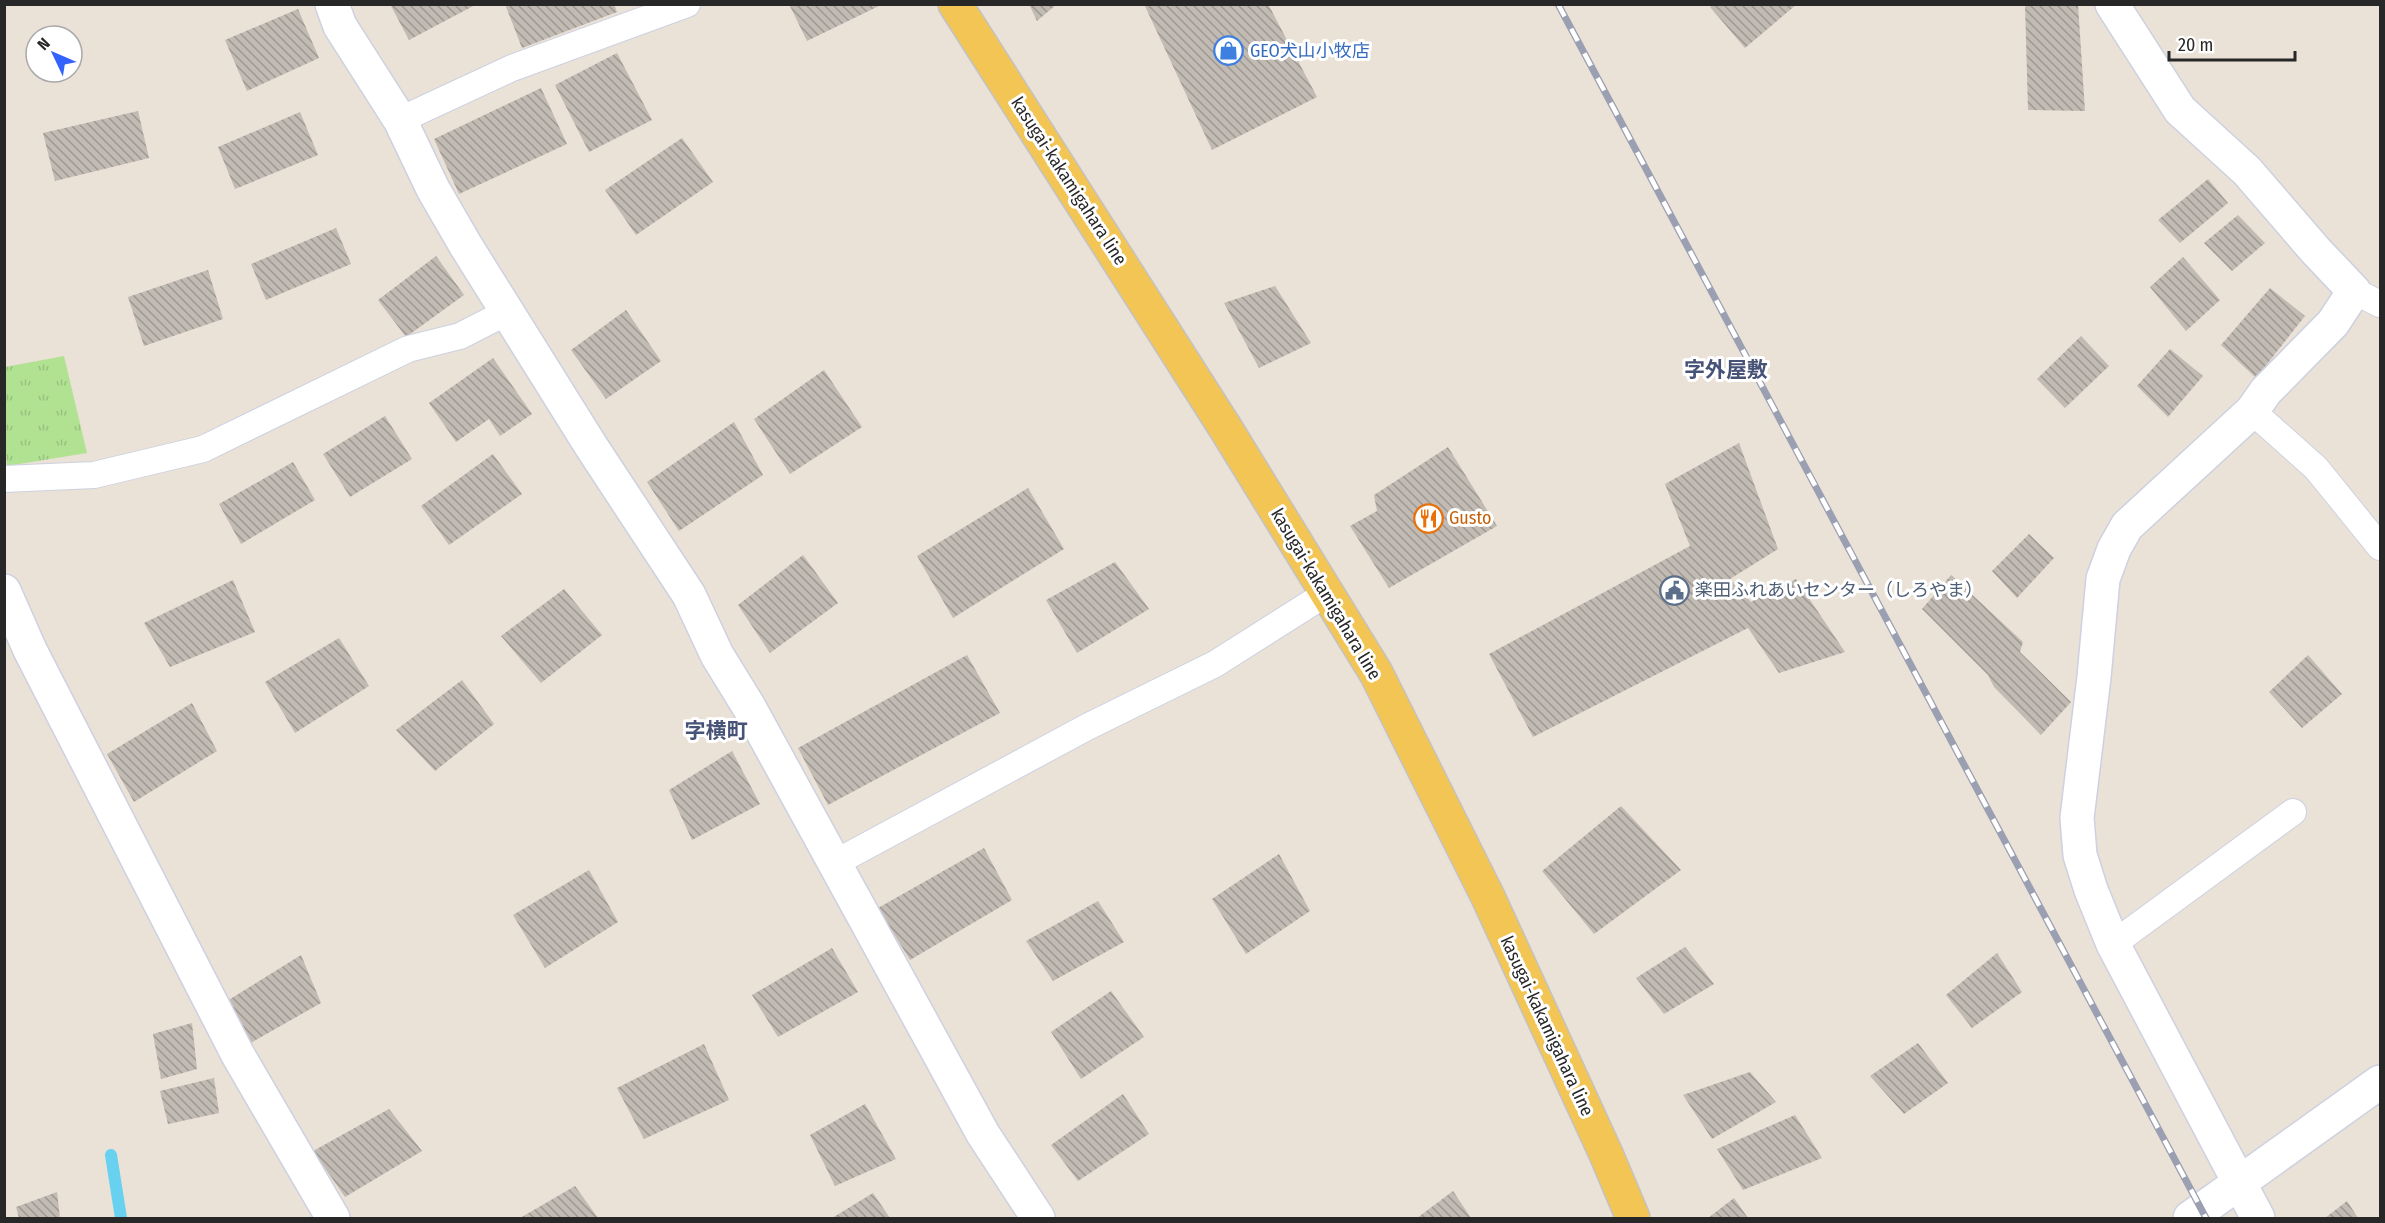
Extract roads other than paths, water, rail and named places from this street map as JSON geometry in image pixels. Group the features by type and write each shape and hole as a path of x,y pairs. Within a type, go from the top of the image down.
{"main road":[{"name":"kasugai-kakamigahara line","path":"955,4 1226,429 1376,673 1488,897 1633,1218"}],"street":[{"path":"332,4 340,26 400,120 433,189 507,312 591,446 689,595 717,655 749,707 983,1134 1038,1218"},
{"path":"2112,4 2180,110 2247,171 2367,298 2333,322 2266,391 2252,411 2127,526 2114,549 2103,579 2077,818 2080,855 2091,890 2114,944 2258,1218"},
{"path":"4,591 30,650 238,1055 333,1218"},
{"path":"2190,1218 2380,1082"}],"lane":[{"path":"400,120 512,68 687,4"},
{"path":"4,479 94,475 203,449 408,349 460,336 507,312"},
{"path":"2252,411 2316,468 2380,547"},
{"path":"833,864 1077,732 1215,664 1327,593"},
{"path":"2114,944 2293,812"}],"waterway":[{"path":"111,1155 121,1218"}],"railway":[{"path":"1558,4 2206,1218"}],"place":[{"name":"GEO犬山小牧店","path":"1229,51"},
{"name":"Gusto","path":"1428,518"},
{"name":"楽田ふれあいセンター（しろやま）","path":"1674,590"}],"district":[{"name":"字外屋敷","path":"1726,370"},
{"name":"字横町","path":"716,731"}]}
